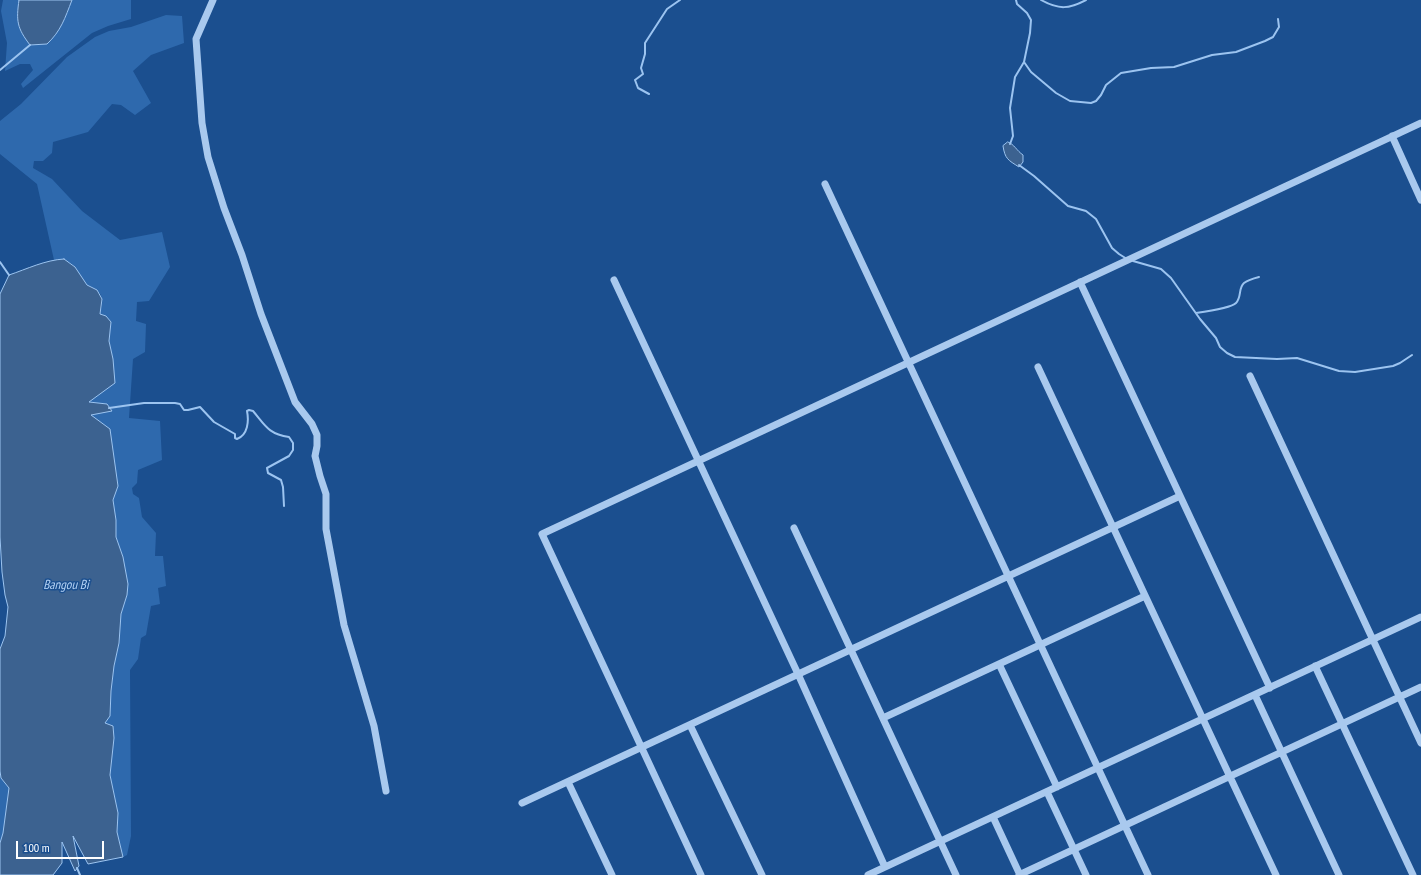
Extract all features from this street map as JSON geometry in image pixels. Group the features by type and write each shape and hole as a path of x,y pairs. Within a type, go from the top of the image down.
{"street":[{"path":"213,0 196,39 202,123 208,157 261,314 295,402 312,424 317,435 315,456 326,494 326,529 344,625 374,726 386,791"},
{"path":"701,875 542,534 1421,123"},
{"path":"1392,136 1421,200"},
{"path":"825,184 1148,875"},
{"path":"614,280 798,674 885,867"},
{"path":"1080,282 1270,688"},
{"path":"1038,367 1276,875"},
{"path":"1250,376 1421,743"},
{"path":"522,803 1180,496"},
{"path":"794,528 956,875"},
{"path":"883,718 1145,596"},
{"path":"868,875 1421,617"},
{"path":"999,664 1057,787"},
{"path":"1315,666 1413,875"},
{"path":"993,817 1019,875 1421,687"},
{"path":"1254,695 1339,875"},
{"path":"690,725 762,875"},
{"path":"568,782 612,875"},
{"path":"1047,792 1086,875"}],"shaded area":[{"path":"3,0 19,0 17,17 47,44 59,29 72,0 131,0 131,19 92,33 23,88 21,84 33,70 30,64 20,64 5,71 7,43 1,11"},
{"path":"166,15 182,16 184,43 151,55 133,71 151,103 135,115 121,105 112,104 88,132 53,142 52,153 43,161 34,161 33,168 52,179 82,211 120,240 162,232 170,267 149,301 137,302 136,321 146,324 145,352 133,359 129,418 160,421 162,460 138,470 137,483 132,488 133,494 139,498 142,517 156,533 155,556 163,556 166,586 158,588 160,604 151,606 146,635 141,638 138,659 130,670 131,836 127,855 123,857 117,832 118,813 110,775 114,738 113,726 105,723 110,716 111,691 119,643 121,614 127,595 123,557 116,537 116,520 113,500 118,486 90,415 111,410 106,404 88,402 113,359 109,341 111,322 106,316 100,314 102,300 99,292 86,284 71,264 62,260 54,260 37,184 0,154 0,121 21,104 67,57 95,37 109,31 131,27"},
{"path":"0,771 1,778 9,788 3,833 0,843"}],"water":[{"path":"19,0 72,0 62,24 52,39 47,44 30,45 22,34 18,24"},
{"path":"1008,142 1023,155 1023,162 1019,167 1006,157 1003,146"},
{"name":"Bangou Bi","path":"64,259 75,267 87,285 97,290 102,299 100,314 106,316 111,322 109,341 113,359 115,383 89,402 107,404 112,411 91,415 110,429 118,486 113,500 116,520 116,537 123,557 128,584 127,595 121,614 119,643 111,691 110,716 105,723 113,726 114,738 110,775 118,813 117,832 123,857 88,864 73,836 79,866 75,871 62,842 62,863 53,875 0,875 0,843 3,833 9,788 1,778 0,771 0,649 5,636 8,607 2,572 0,537 0,294 9,275 43,263"}],"waterway":[{"path":"649,94 638,88 635,80 643,74 641,68 645,54 645,43 667,9 680,0"},
{"path":"1010,144 1013,136 1010,108 1015,77 1024,62 1031,20 1027,13 1017,4 1016,0"},
{"path":"1041,0 1059,7 1069,7 1086,0"},
{"path":"1024,62 1031,72 1056,93 1070,101 1091,103 1096,101 1106,85 1121,73 1151,68 1174,67 1212,55 1236,52 1273,37 1279,27 1278,19"},
{"path":"0,70 30,45"},
{"path":"1019,165 1068,206 1086,211 1096,219 1112,248 1127,259"},
{"path":"1133,261 1161,269 1171,278 1200,319 1216,338 1220,347 1235,357 1277,359 1297,358 1339,371 1355,372 1393,366 1412,355"},
{"path":"0,262 9,275"},
{"path":"1196,313 1217,310 1233,305 1238,301 1242,285 1249,280 1259,277"},
{"path":"109,408 144,403 175,403 180,404 184,410 200,407 214,422 235,434 235,438 237,439 246,431 248,419 247,411 253,411 264,425 276,434 289,437 293,443 293,450 289,456 267,468 268,473 281,480 284,506"},
{"path":"77,868 80,875"}]}
